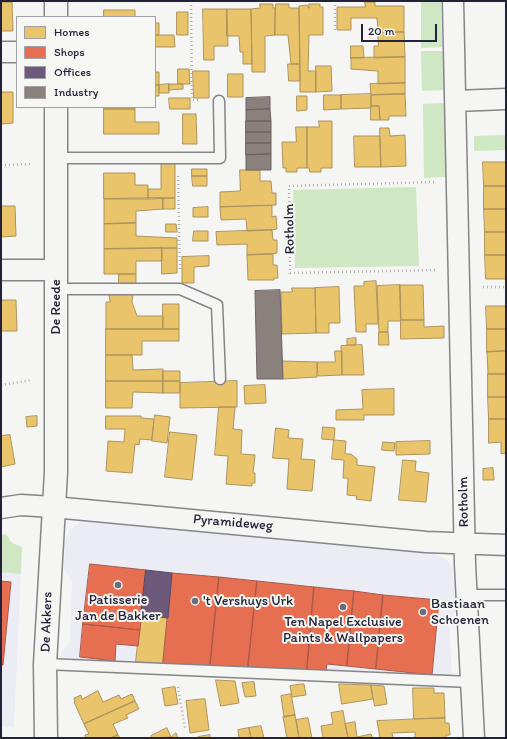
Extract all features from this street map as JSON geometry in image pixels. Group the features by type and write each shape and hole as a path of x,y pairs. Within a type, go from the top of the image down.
{"street":[{"path":"56,1 56,16"},
{"name":"Rotholm","path":"453,1 465,543"},
{"path":"1,52 16,52"},
{"path":"456,101 506,99"},
{"name":"De Reede","path":"53,506 56,472 52,276 56,108"},
{"path":"1,270 52,276"},
{"name":"Pyramideweg","path":"1,508 21,504 53,506 426,542 506,545"},
{"name":"De Akkers","path":"46,738 52,664 53,506"},
{"path":"465,543 474,738"}],"lane":[{"path":"56,158 220,158 219,101"},
{"path":"52,276 180,289 217,305 220,379"},
{"path":"467,595 506,596"},
{"path":"52,664 471,682"}],"path":[{"path":"190,1 192,100 219,101"},
{"path":"335,1 335,32"},
{"path":"177,157 180,289"},
{"path":"1,165 30,164"},
{"name":"Rotholm","path":"457,181 289,186 290,273 459,270"},
{"path":"1,385 32,380"},
{"path":"175,670 185,728"}],"shaded area":[{"path":"82,521 435,554 443,557 449,562 452,568 457,610 449,620 452,675 460,675 460,682 60,665 61,652 70,642 72,581 64,570 65,541 70,529"},
{"path":"6,534 12,543 22,547 14,727 1,726 1,535"}],"green space":[{"path":"421,1 441,1 442,47 421,48"},
{"path":"421,51 443,51 444,90 422,91"},
{"path":"444,103 446,177 424,178 423,104"},
{"path":"506,135 506,150 474,151 474,136"},
{"path":"416,187 419,266 295,268 293,190"},
{"path":"6,534 12,543 22,547 21,574 1,572 1,535"}],"building: Homes":[{"path":"1,2 12,2 13,31 1,31"},
{"path":"365,2 375,2 375,6 404,6 404,32 378,32 377,18 351,18 351,30 337,30 337,7 365,7"},
{"path":"260,4 273,4 273,8 275,8 275,35 265,36 265,72 252,72 251,9 260,8"},
{"path":"276,4 289,4 289,8 299,8 300,64 291,64 288,35 275,35"},
{"path":"309,4 320,4 320,7 323,7 323,35 309,35 308,71 316,71 316,92 300,92 299,6 307,5 309,8"},
{"path":"203,9 227,9 228,46 214,46 214,60 204,60"},
{"path":"227,9 251,9 252,64 243,64 243,52 240,52 239,36 227,36"},
{"path":"104,10 135,10 135,16 104,16"},
{"path":"177,12 188,12 188,35 177,35"},
{"path":"156,23 159,23 159,35 156,35"},
{"path":"378,32 404,32 405,57 374,58 374,46 378,46"},
{"path":"156,35 174,35 175,47 156,47"},
{"path":"351,46 363,46 364,58 351,58"},
{"path":"405,57 405,83 378,84 378,71 351,69 351,58"},
{"path":"288,64 300,64 300,81 289,81"},
{"path":"316,66 331,66 332,91 316,92"},
{"path":"178,69 189,69 190,84 178,84"},
{"path":"193,71 209,71 209,98 194,98"},
{"path":"156,72 159,72 159,85 156,85"},
{"path":"228,74 243,74 243,97 228,97"},
{"path":"405,83 405,94 371,95 370,84"},
{"path":"169,84 183,84 183,89 169,90"},
{"path":"169,84 169,93 159,93 159,85"},
{"path":"156,85 159,85 159,96 156,96"},
{"path":"1,92 13,92 13,123 1,124"},
{"path":"371,94 371,108 341,109 341,95"},
{"path":"405,94 406,116 389,116 389,120 380,120 379,106 371,106 371,95"},
{"path":"324,95 341,95 341,109 324,110"},
{"path":"297,96 307,96 307,110 297,111"},
{"path":"169,98 190,98 190,109 170,109"},
{"path":"371,106 379,106 380,120 371,120"},
{"path":"104,108 135,108 135,109"},
{"path":"104,109 135,109 135,122 159,122 159,134 104,134"},
{"path":"183,114 196,114 197,144 183,144"},
{"path":"319,121 332,121 332,168 321,168 321,172 310,172 309,168 307,168 307,127 319,127"},
{"path":"296,127 307,127 307,168 297,168 297,172 286,172 286,168 283,168 282,142 296,142"},
{"path":"380,128 389,128 390,136 405,135 406,166 381,167"},
{"path":"354,136 380,136 381,167 355,167"},
{"path":"483,162 506,162 506,186 484,186"},
{"path":"175,163 175,198 148,199 148,189 161,189 161,164"},
{"path":"192,169 207,169 207,176 192,176"},
{"path":"240,170 260,170 260,181 271,181 272,193 276,193 276,205 220,207 220,192 240,191"},
{"path":"104,173 135,173 135,185 148,185 148,199 104,199"},
{"path":"192,176 207,176 207,186 193,186"},
{"path":"484,186 506,186 506,209 484,209"},
{"path":"163,198 163,209 136,211 136,223 104,224 104,199"},
{"path":"163,198 175,198 175,209 163,209"},
{"path":"1,206 15,206 16,236 1,237"},
{"path":"272,206 272,217 276,216 277,229 247,231 246,219 221,220 220,207"},
{"path":"208,207 208,217 193,217 193,208"},
{"path":"484,209 506,209 506,232 485,232"},
{"path":"136,223 136,236 177,238 177,248 104,249 104,224"},
{"path":"166,224 176,224 177,232 166,232"},
{"path":"272,230 273,240 277,240 277,253 247,255 247,244 217,245 216,232"},
{"path":"194,231 208,231 208,241 193,241"},
{"path":"485,232 506,232 506,255 485,255"},
{"path":"162,248 162,261 136,261 136,274 104,274 104,249"},
{"path":"162,248 177,248 177,273 162,274"},
{"path":"273,254 273,265 277,265 278,278 274,278 274,280 248,280 247,255"},
{"path":"485,255 506,255 506,279 486,279"},
{"path":"209,256 209,266 194,267 194,283 182,283 182,257"},
{"path":"119,274 136,274 136,284 119,284"},
{"path":"376,281 378,324 366,324 366,332 356,332 354,286 364,286 364,282"},
{"path":"400,285 401,321 388,321 388,332 379,332 377,286"},
{"path":"400,285 423,285 424,320 401,320"},
{"path":"339,287 340,323 329,323 329,333 316,333 315,288"},
{"path":"292,288 315,288 316,333 282,334 281,292 292,292"},
{"path":"109,294 133,294 132,302 137,316 163,316 163,329 106,329 106,302 110,302"},
{"path":"1,300 16,300 17,331 1,331"},
{"path":"163,304 179,304 179,329 163,329"},
{"path":"486,306 506,306 506,329 487,329"},
{"path":"401,320 424,320 424,327 444,326 444,338 401,339"},
{"path":"106,329 179,329 179,341 142,341 142,355 106,355"},
{"path":"487,329 506,329 506,351 487,352"},
{"path":"379,332 388,332 389,345 379,345"},
{"path":"356,338 356,345 347,345 347,339"},
{"path":"362,345 364,375 342,375 341,346"},
{"path":"335,351 342,351 342,375 318,376 317,362 335,362"},
{"path":"506,351 506,374 488,374 487,352"},
{"path":"106,355 132,355 133,370 163,369 163,381 106,381"},
{"path":"282,361 317,362 317,377 283,379"},
{"path":"163,371 180,371 180,381 163,381"},
{"path":"488,374 506,374 506,397 488,397"},
{"path":"106,381 163,381 163,393 133,392 132,408 106,408"},
{"path":"163,381 180,381 180,393 163,393"},
{"path":"237,381 237,407 180,408 180,383"},
{"path":"265,385 266,403 245,404 244,386"},
{"path":"394,389 394,415 364,415 364,420 336,420 336,410 363,409 362,390"},
{"path":"488,397 506,397 506,419 489,419"},
{"path":"219,407 235,407 233,429 242,430 241,454 255,455 253,473 255,473 255,483 252,483 252,486 226,484 228,456 215,455"},
{"path":"155,415 170,417 167,443 152,441"},
{"path":"37,416 37,426 27,427 26,417"},
{"path":"106,416 141,416 141,418 154,419 152,440 140,439 139,445 135,444 132,473 106,471 108,441 124,442 125,429 106,429"},
{"path":"489,419 506,419 506,453 501,454 501,442 489,443"},
{"path":"323,427 335,428 334,440 322,439"},
{"path":"276,428 289,430 288,438 303,439 301,459 315,460 312,491 287,489 289,459 273,458"},
{"path":"170,432 197,435 192,480 165,477"},
{"path":"10,435 15,464 1,467 1,436"},
{"path":"334,440 346,441 345,454 351,454 357,459 357,465 375,467 371,501 356,499 357,496 347,495 348,478 343,478 344,460 332,459"},
{"path":"430,441 430,454 396,455 396,442"},
{"path":"383,442 395,443 394,451 382,450"},
{"path":"403,460 416,461 415,471 429,473 426,502 399,500"},
{"path":"493,468 494,480 483,480 483,469"},
{"path":"141,615 168,618 163,664 136,662"},
{"path":"216,680 235,681 239,703 221,706"},
{"path":"254,682 256,696 245,697 242,683"},
{"path":"304,684 306,695 292,697 290,686"},
{"path":"339,684 371,685 373,699 342,704"},
{"path":"371,685 384,686 387,704 375,706"},
{"path":"175,687 178,704 165,706 162,689"},
{"path":"413,688 434,688 434,693 444,693 445,718 414,719"},
{"path":"98,691 103,702 119,695 121,699 132,694 135,701 84,724 74,702 74,698 81,695 82,699"},
{"path":"291,694 295,715 284,717 281,696"},
{"path":"205,699 209,730 190,733 186,701"},
{"path":"135,701 139,709 126,715 128,718 113,724 118,735 111,738 86,738 85,735 89,734 84,724"},
{"path":"343,711 348,738 323,738 321,726 333,724 331,713"},
{"path":"295,715 299,738 287,738 283,717"},
{"path":"308,718 312,738 299,738 296,720"},
{"path":"445,718 445,723 449,723 450,735 446,735 446,738 415,738 415,732 392,733 393,738 380,738 377,721"},
{"path":"355,722 357,737 371,734 372,738 348,738 345,724"},
{"path":"261,726 264,738 251,738 249,728"},
{"path":"167,728 171,737 152,738 151,736"},
{"path":"249,728 251,738 239,738 238,730"},
{"path":"176,733 178,738 167,738 171,737"},
{"path":"118,735 120,738 111,738"},
{"path":"210,735 210,738 198,738 198,737"}],"building: Shops":[{"path":"90,564 146,570 140,630 83,624"},
{"path":"172,573 219,577 210,666 163,664"},
{"path":"219,577 257,581 248,667 210,666"},
{"path":"1,581 11,582 3,665 1,665"},
{"path":"257,581 314,587 307,670 248,667"},
{"path":"314,587 354,591 347,666 327,664 326,670 307,670"},
{"path":"354,591 383,595 376,669 347,666"},
{"path":"383,595 439,600 432,675 376,669"},
{"path":"83,624 140,630 138,646 116,644 115,661 80,657"}],"building: Offices":[{"path":"146,570 172,573 168,618 141,615"}],"building: Industry":[{"path":"270,97 270,109 246,110 246,98"},
{"path":"270,109 271,121 246,121 246,110"},
{"path":"246,121 271,121 271,132 246,132"},
{"path":"246,132 271,132 271,143 246,143"},
{"path":"246,143 271,143 271,154 246,155"},
{"path":"271,154 271,170 246,170 246,155"},
{"path":"280,290 283,379 257,379 255,291"}],"place":[{"name":"Patisserie Jan de Bakker","path":"118,585"},
{"name":"'t Vershuys Urk","path":"195,601"},
{"name":"Ten Napel Exclusive Paints & Wallpapers","path":"343,607"},
{"name":"Bastiaan Schoenen","path":"423,612"}]}
